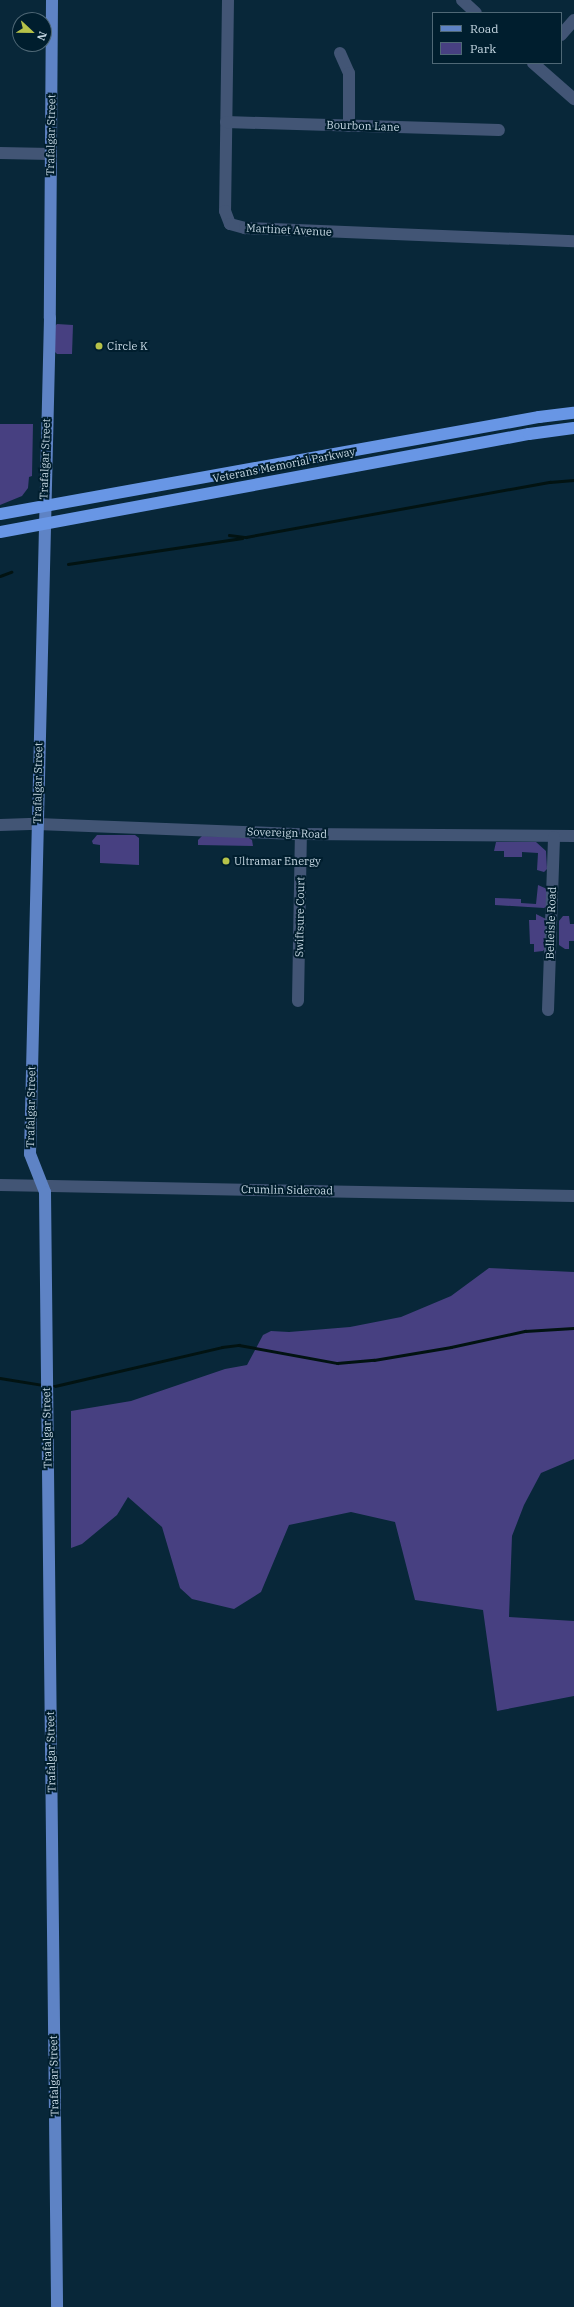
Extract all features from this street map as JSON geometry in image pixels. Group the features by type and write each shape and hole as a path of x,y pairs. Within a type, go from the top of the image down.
{"highway":[{"name":"Veterans Memorial Parkway","path":"0,514 539,417 574,413"},
{"name":"Veterans Memorial Parkway","path":"0,532 514,436 574,428"}],"main road":[{"name":"Trafalgar Street","path":"52,0 50,318 44,506 30,1154 45,1192 57,2307"}],"street":[{"name":"Martinet Avenue","path":"228,0 225,211 230,224 245,228 574,241"},
{"path":"462,0 475,12"},
{"path":"562,33 574,20"},
{"path":"340,53 349,73 349,126"},
{"path":"534,64 574,99"},
{"name":"Bourbon Lane","path":"226,122 499,130"},
{"path":"0,154 51,154"},
{"name":"Sovereign Road","path":"0,825 37,824 301,834 574,836"},
{"name":"Swiftsure Court","path":"298,1001 301,834"},
{"name":"Belleisle Road","path":"548,1010 554,837"},
{"name":"Crumlin Sideroad","path":"0,1185 574,1196"}],"green space":[{"path":"57,324 73,325 72,354 57,354 54,351 55,326"},
{"path":"0,424 33,424 32,476 29,477 28,488 22,496 0,505"},
{"path":"97,835 135,835 139,838 139,865 100,863 100,845 93,844 92,841"},
{"path":"202,836 247,837 252,840 253,846 198,845 198,840"},
{"path":"496,842 536,842 546,851 547,869 544,872 537,870 538,853 522,852 522,857 504,857 504,851 494,851"},
{"path":"538,885 547,889 547,906 544,908 495,905 495,898 521,899 521,903 536,904"},
{"path":"536,914 546,919 546,947 543,951 534,952 534,944 530,944 529,920 536,920"},
{"path":"563,916 569,916 570,924 574,924 574,941 569,941 569,949 565,949 559,945 559,921"},
{"path":"489,1268 574,1272 574,1459 541,1473 524,1505 512,1536 509,1617 574,1621 574,1696 497,1711 483,1610 415,1600 395,1522 351,1512 289,1525 261,1592 234,1609 192,1599 180,1588 162,1527 128,1497 117,1515 82,1544 71,1548 71,1411 131,1401 225,1369 247,1365 263,1335 271,1331 289,1332 350,1327 401,1317 451,1296"}],"waterway":[{"path":"229,535 246,537 550,482 574,480"},
{"path":"68,564 242,538"},
{"path":"0,576 11,572"},
{"path":"50,1386 222,1347 239,1345 337,1363 374,1360 451,1347 525,1331 574,1328"},
{"path":"0,1378 43,1385"}],"place":[{"name":"Circle K","path":"99,346"},
{"name":"Ultramar Energy","path":"226,861"}]}
